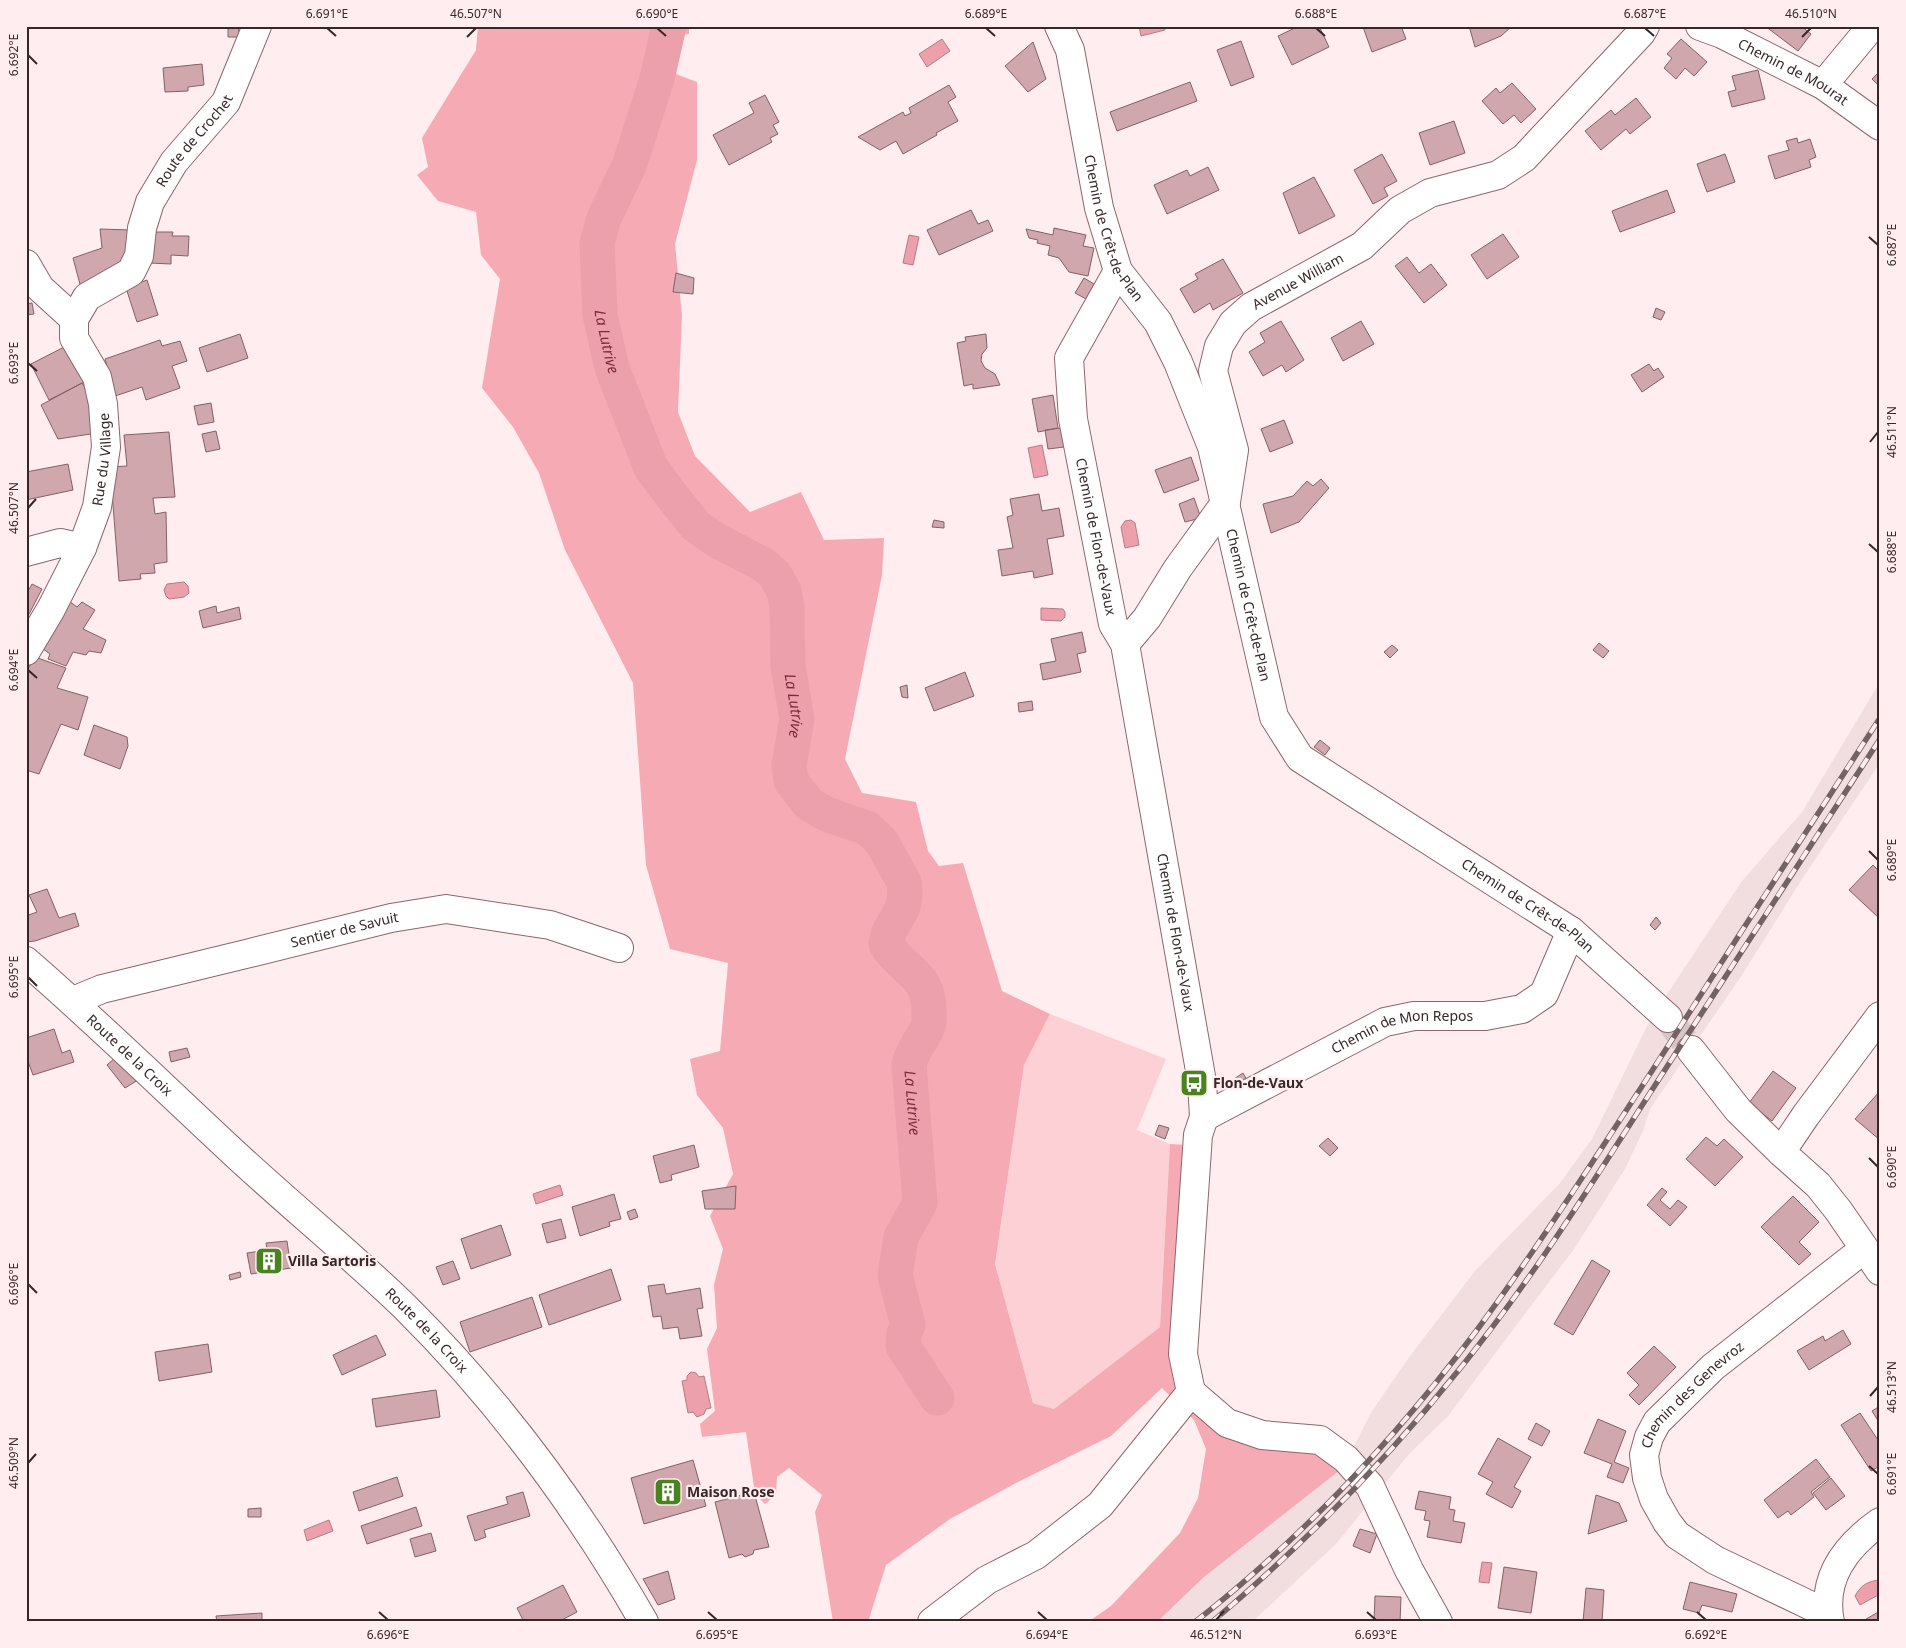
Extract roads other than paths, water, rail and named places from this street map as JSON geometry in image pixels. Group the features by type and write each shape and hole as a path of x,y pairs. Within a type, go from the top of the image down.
{"street":[{"name":"Route de Crochet","path":"74,319 87,297 131,272 139,256 142,228 150,202 174,162 226,102 258,26"},
{"name":"Chemin de Crêt-de-Plan","path":"1059,26 1070,50 1099,208 1118,271 1158,322 1178,362 1212,447 1274,717 1300,758 1571,931 1668,1018"},
{"name":"Avenue William","path":"1125,644 1147,618 1178,568 1226,502 1234,450 1213,371 1219,346 1232,323 1252,307 1362,246 1400,210 1430,193 1498,175 1524,158 1641,33 1645,26"},
{"name":"Chemin de Mourat","path":"1700,26 1722,34 1823,85 1880,126"},
{"path":"1823,85 1872,26"},
{"path":"26,264 33,290 74,319"},
{"name":"Chemin de Flon-de-Vaux","path":"1118,271 1070,358 1074,419 1113,624 1125,644 1197,1064 1202,1082 1204,1117 1198,1135 1183,1354 1191,1392"},
{"name":"Rue du Village","path":"26,651 51,609 82,548 97,507 106,447 103,404 97,377 74,338 74,319"},
{"path":"26,552 60,543 82,548"},
{"name":"Sentier de Savuit","path":"73,1001 102,989 391,918 446,909 550,925 619,948"},
{"name":"Chemin de Mon Repos","path":"1204,1117 1385,1022 1414,1016 1486,1016 1522,1009 1544,994 1571,931"},
{"name":"Route de la Croix","path":"26,961 73,1001 235,1154 404,1307 469,1375 530,1450 568,1501 644,1622"},
{"path":"1781,1152 1806,1115 1880,1016"},
{"path":"1691,1050 1738,1110 1818,1185 1838,1210 1880,1271"},
{"name":"Chemin des Genevroz","path":"1829,1618 1715,1560 1677,1535 1654,1499 1646,1478 1644,1455 1649,1437 1657,1422 1712,1367 1864,1249"},
{"path":"932,1622 987,1580 1036,1555 1100,1505 1191,1392 1228,1423 1262,1435 1320,1440 1346,1459 1370,1486 1409,1570 1438,1622"},
{"path":"1829,1618 1831,1583 1836,1568 1845,1553 1863,1534 1880,1522"}],"waterway":[{"name":"La Lutrive","path":"669,26 657,79 629,166 604,218 597,243 600,315 612,368 651,468 696,526 716,540 764,565 775,575 784,591 787,606 788,666 797,719 789,765 791,781 809,804 826,814 867,828 881,841 904,882 903,907 889,932 886,944 899,961 914,973 925,988 928,998 929,1024 913,1053 909,1065 920,1203 901,1237 895,1275 908,1325 904,1333 903,1346 937,1398"}],"tunnel":[{"path":"1668,1018 1691,1050"}],"railway":[{"path":"1195,1622 1272,1557 1345,1485 1414,1410 1477,1330 1587,1171 1880,718"},
{"path":"1212,1622 1278,1564 1371,1471 1430,1405 1515,1297 1568,1220 1880,739"}],"place":[{"name":"Flon-de-Vaux","path":"1194,1083"},
{"name":"Villa Sartoris","path":"269,1261"},
{"name":"Maison Rose","path":"668,1492"}]}
